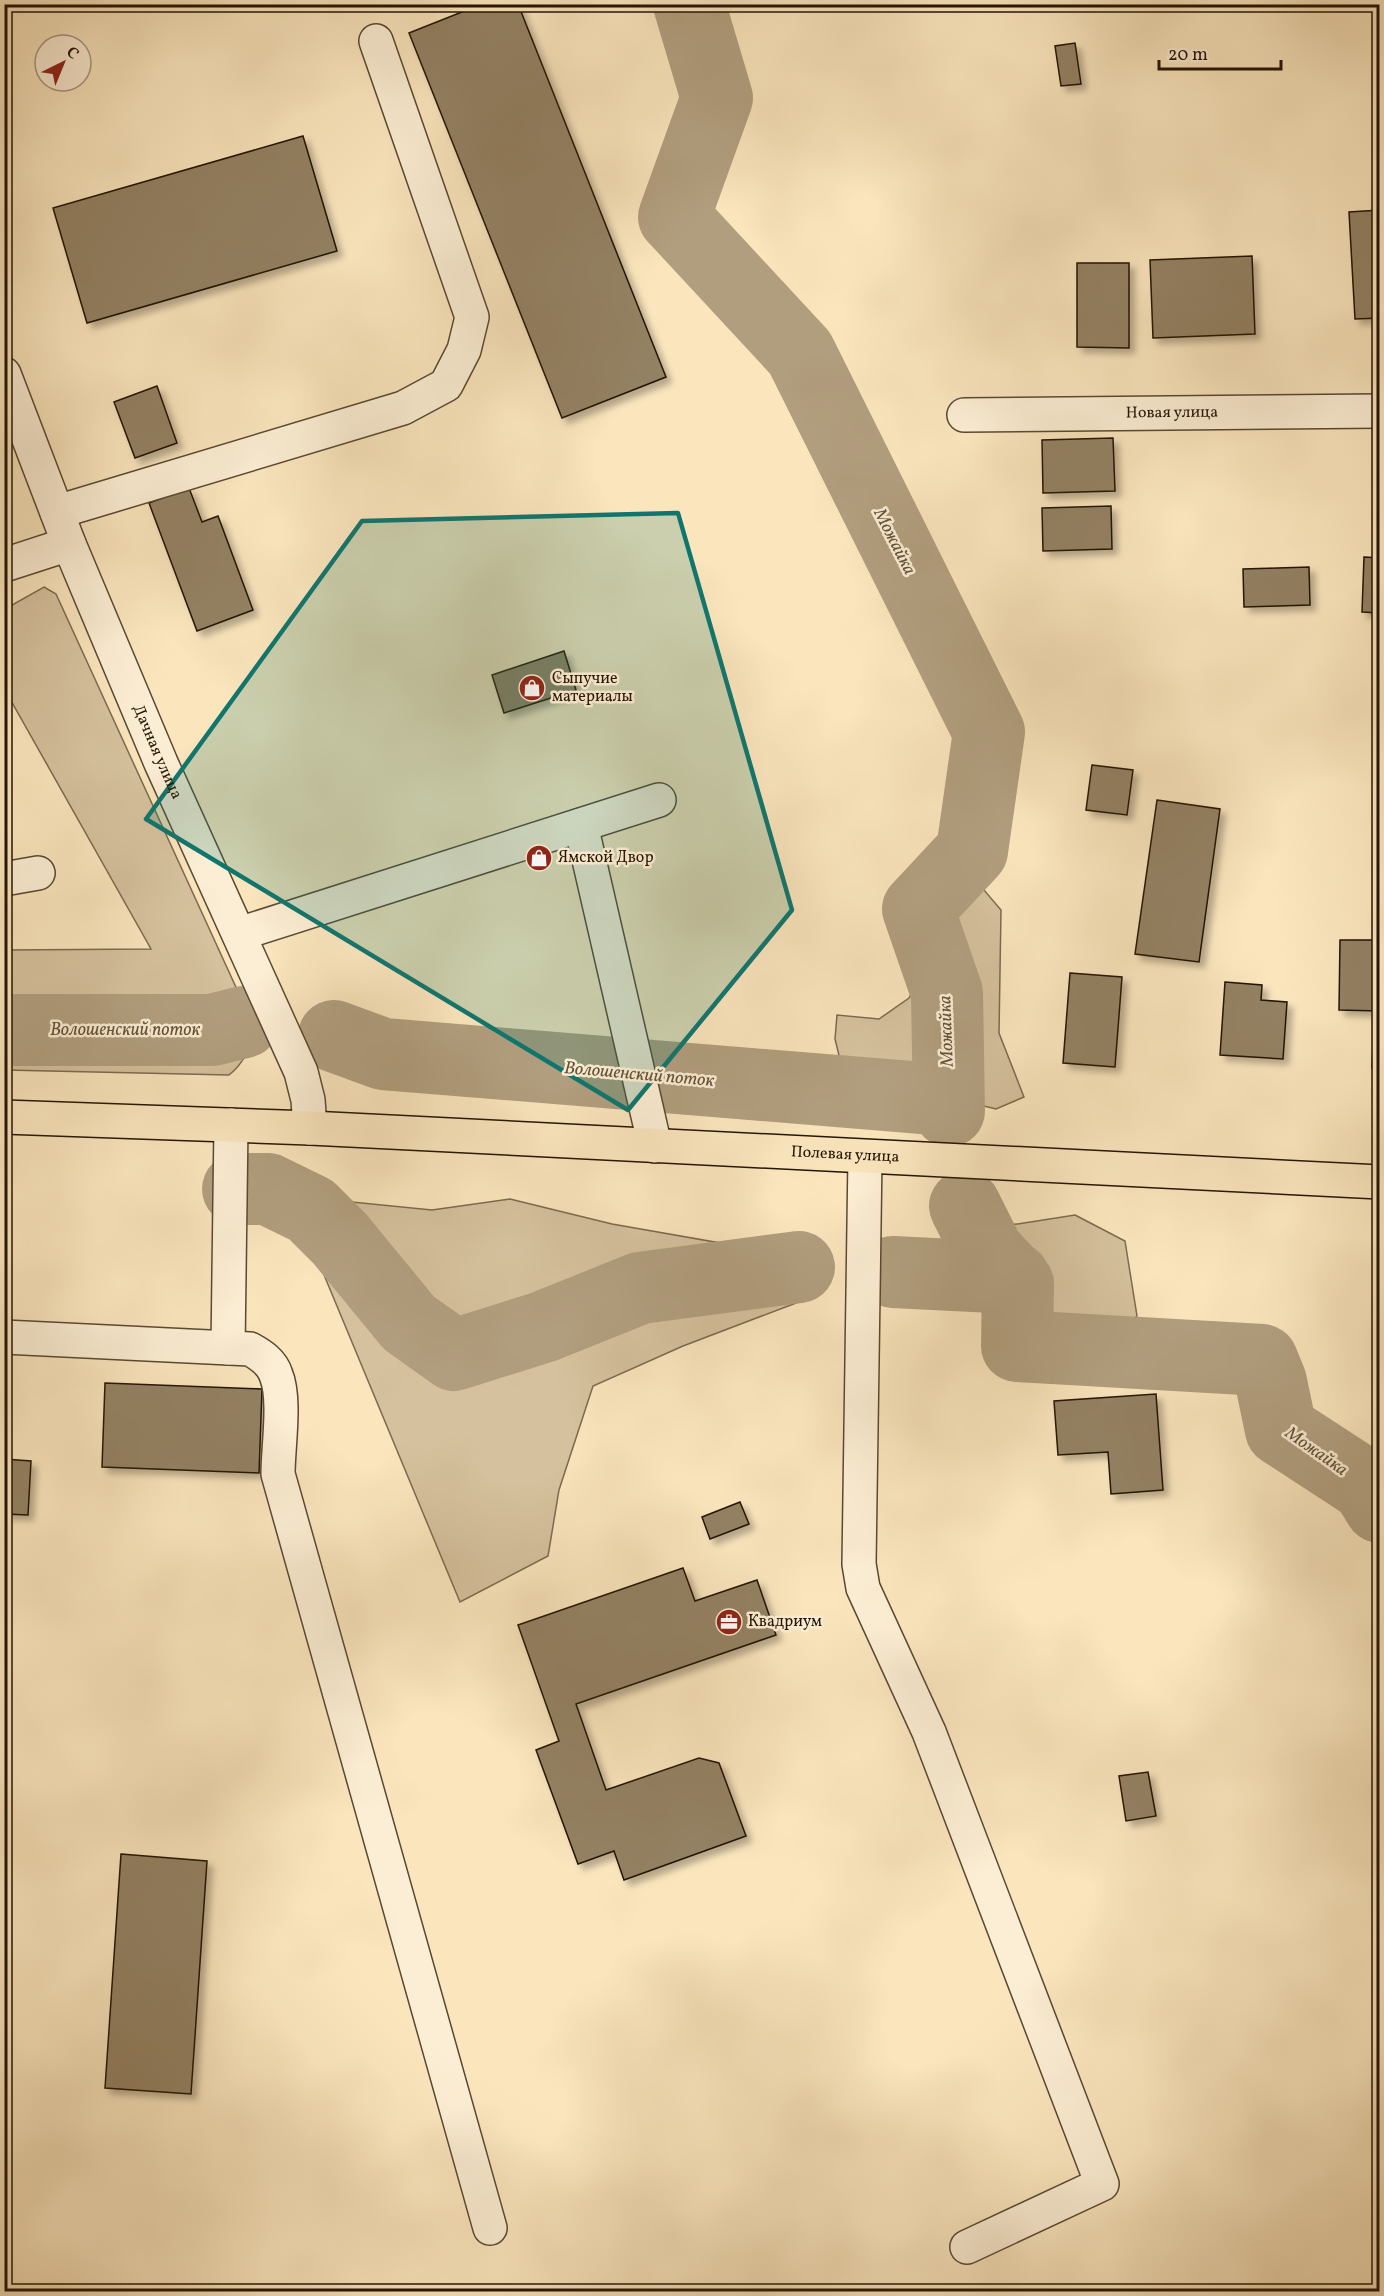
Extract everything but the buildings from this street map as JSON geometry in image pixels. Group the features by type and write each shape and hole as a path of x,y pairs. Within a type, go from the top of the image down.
{"main road":[{"name":"Полевая улица","path":"4,1117 310,1128 1380,1182"}],"street":[{"path":"57,512 338,430 403,408 446,385 464,350 472,316 376,41"},
{"name":"Дачная улица","path":"4,374 14,430 57,512 161,764 301,1071 308,1100 310,1128"},
{"name":"Новая улица","path":"964,415 1380,411"},
{"path":"4,566 69,544"},
{"path":"239,934 659,800"},
{"path":"581,825 655,1146"},
{"path":"4,879 38,873"},
{"path":"228,1348 231,1125"},
{"path":"865,1157 859,1564 863,1588 929,1732 1102,2184 967,2247"},
{"path":"4,1337 250,1349 265,1358 276,1375 279,1398 278,1474 490,2228"}],"highlighted area":[{"path":"678,513 792,910 628,1110 146,819 362,521"}],"shaded area":[{"path":"44,587 56,594 251,1020 248,1051 229,1075 5,1070 5,950 151,949 5,690 5,609"},
{"path":"967,882 984,890 1001,910 999,1033 1024,1097 996,1109 843,1072 835,1039 837,1015 879,1019 909,998"},
{"path":"510,1199 612,1224 789,1255 807,1284 805,1297 796,1303 683,1346 593,1386 559,1490 548,1556 460,1602 312,1246 332,1200 432,1210"},
{"path":"1075,1215 1125,1241 1137,1316 1112,1336 1047,1324 1002,1252 1004,1226"}],"waterway":[{"name":"Можайка","path":"689,4 717,98 674,217 800,353 989,732 972,851 918,909 947,993 949,1111"},
{"name":"Волошенский поток","path":"4,1030 212,1030 244,1022"},
{"name":"Волошенский поток","path":"334,1036 383,1054 947,1100"},
{"path":"238,1189 268,1189 311,1210 340,1239 409,1323 454,1355 543,1327 640,1288 799,1267"},
{"name":"Можайка","path":"965,1206 988,1252 1018,1284 1017,1346 1262,1360 1271,1382 1281,1430 1367,1486 1380,1507"},
{"path":"893,1272 1014,1278"}],"place":[{"name":"Сыпучие материалы","path":"532,688"},
{"name":"Ямской Двор","path":"539,858"},
{"name":"Квадриум","path":"729,1622"}]}
